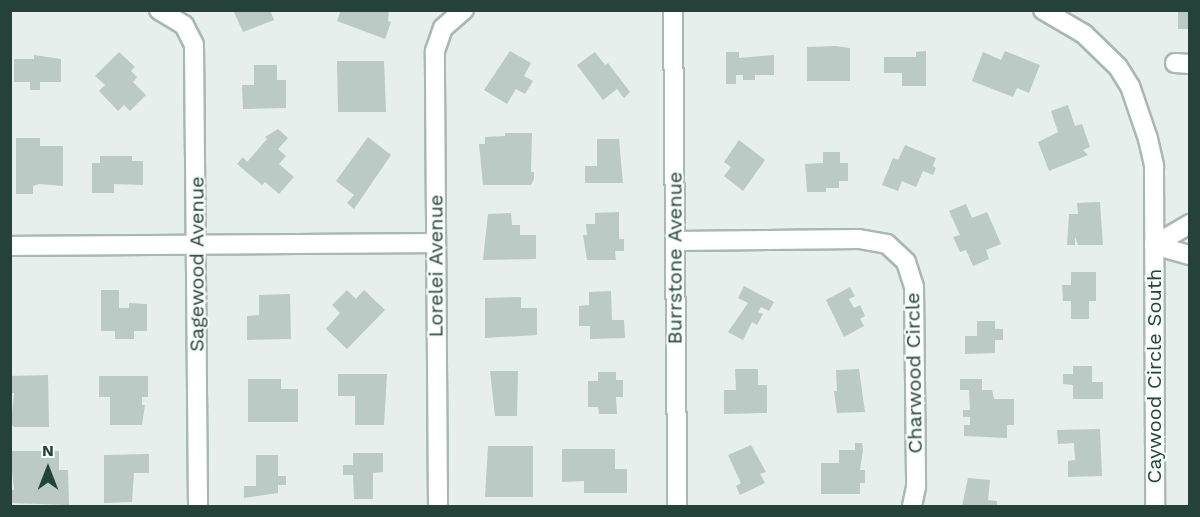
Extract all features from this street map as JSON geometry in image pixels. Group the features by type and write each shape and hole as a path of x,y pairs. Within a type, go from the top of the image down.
{"street":[{"name":"Sagewood Avenue","path":"159,10 184,25 194,45 198,507"},
{"name":"Lorelei Avenue","path":"438,507 435,51 443,28 464,10"},
{"name":"Burrstone Avenue","path":"673,10 677,507"},
{"name":"Caywood Circle South","path":"1043,10 1091,39 1118,67 1130,86 1154,166 1155,507"},
{"path":"1154,245 1190,224"},
{"name":"Charwood Circle","path":"675,241 859,239 887,244 906,262 914,287 916,487 912,507"},
{"path":"10,246 436,243"},
{"path":"1154,245 1190,255"}],"building":[{"path":"233,10 270,10 274,20 243,32"},
{"path":"341,10 389,10 388,21 391,22 385,39 337,21"},
{"path":"1178,10 1190,10 1190,29 1178,29"},
{"path":"807,47 850,48 850,81 807,81"},
{"path":"510,51 531,63 524,76 533,81 525,94 516,89 507,104 484,90"},
{"path":"926,51 926,86 902,86 902,73 884,73 884,57 916,57 916,52"},
{"path":"1005,51 1040,65 1029,93 1017,88 1013,97 972,81 983,52 1001,60"},
{"path":"119,52 135,67 131,71 137,77 133,82 146,95 130,111 124,105 118,111 99,91 105,85 95,76"},
{"path":"595,52 605,65 608,63 630,92 624,98 617,89 603,100 577,65"},
{"path":"726,52 739,52 739,58 774,55 774,75 755,75 755,80 743,80 743,75 736,75 736,84 726,84"},
{"path":"34,55 61,59 61,82 40,82 40,90 30,90 30,82 14,82 14,59 34,59"},
{"path":"337,61 384,61 386,112 338,112"},
{"path":"254,65 277,65 277,80 286,80 286,108 243,109 242,85 254,85"},
{"path":"1068,105 1075,126 1082,124 1090,147 1083,150 1088,155 1049,171 1038,142 1058,132 1051,111"},
{"path":"278,129 288,138 278,149 286,156 279,164 294,177 279,194 265,182 262,185 237,164 243,157 247,162 267,139 265,137"},
{"path":"505,133 532,133 531,172 534,172 534,179 531,185 483,185 479,144 485,144 485,137 505,136"},
{"path":"368,137 391,155 354,209 347,203 354,195 336,181"},
{"path":"16,138 40,138 40,146 63,146 63,186 39,184 33,186 33,194 16,194"},
{"path":"597,139 619,139 623,183 585,183 585,166 597,166"},
{"path":"739,140 765,160 743,191 724,176 731,167 724,162"},
{"path":"905,145 936,158 933,166 936,168 933,175 923,171 916,187 902,181 898,191 882,185 893,158 898,160"},
{"path":"823,152 840,152 840,163 848,163 848,181 839,181 839,188 826,188 826,192 807,192 805,164 823,163"},
{"path":"100,156 132,156 132,161 143,161 143,185 114,184 114,193 92,193 92,163 100,163"},
{"path":"1100,202 1103,245 1078,245 1075,237 1075,245 1067,245 1069,214 1078,214 1077,203"},
{"path":"966,204 972,218 987,212 1001,244 986,250 989,259 973,266 966,250 960,252 953,237 960,235 949,211"},
{"path":"619,212 619,239 624,239 624,251 615,251 616,260 587,260 583,235 587,235 586,224 595,224 595,213"},
{"path":"511,213 512,225 520,225 520,235 536,235 536,259 483,260 488,214"},
{"path":"1071,272 1096,272 1096,301 1089,301 1089,319 1071,319 1071,301 1063,301 1062,285 1071,285"},
{"path":"744,286 774,302 769,311 761,307 758,312 763,314 757,325 752,322 743,340 728,332 748,303 738,298"},
{"path":"850,287 855,296 849,299 854,308 860,305 865,316 860,319 864,326 844,337 826,300"},
{"path":"101,290 119,290 119,308 129,308 129,303 147,304 147,331 134,331 134,339 115,339 115,331 101,331"},
{"path":"347,290 356,299 364,290 385,310 347,349 326,329 340,313 332,305"},
{"path":"611,291 612,320 624,320 625,338 590,339 590,326 579,326 579,306 589,305 589,292"},
{"path":"290,294 291,339 247,340 247,316 259,315 259,295"},
{"path":"521,297 521,308 537,308 537,335 485,338 485,298"},
{"path":"977,321 995,321 995,329 1003,329 1003,340 995,340 995,353 965,354 965,336 977,336"},
{"path":"1073,366 1092,366 1092,382 1103,382 1103,399 1073,399 1073,385 1063,384 1063,374 1073,374"},
{"path":"735,369 758,369 758,385 767,385 767,413 724,414 724,390 736,390"},
{"path":"859,369 865,412 837,413 834,391 837,391 836,370"},
{"path":"490,371 518,371 517,416 495,416"},
{"path":"598,372 616,372 616,380 623,380 623,397 616,397 617,414 599,414 598,407 588,407 588,381 598,381"},
{"path":"338,374 387,374 384,425 355,425 355,396 338,396"},
{"path":"48,375 49,427 14,427 11,424 14,393 10,393 10,376"},
{"path":"99,376 148,376 148,397 142,397 142,405 145,405 142,425 110,425 110,397 99,397"},
{"path":"248,379 281,379 281,389 298,389 298,422 248,422"},
{"path":"960,379 982,379 982,390 992,390 994,399 1014,399 1014,425 1007,425 1007,438 964,436 964,425 970,425 970,417 963,417 963,410 970,410 969,390 960,390"},
{"path":"1100,429 1102,476 1068,477 1068,461 1075,460 1074,443 1058,444 1057,430"},
{"path":"855,443 862,443 860,470 865,470 865,483 860,483 860,494 821,494 821,463 839,463 839,450 855,450"},
{"path":"751,445 766,472 760,474 765,483 740,495 736,486 741,483 728,455"},
{"path":"488,446 533,446 533,497 485,497"},
{"path":"562,449 615,449 615,469 627,469 627,493 584,493 584,481 562,482"},
{"path":"10,451 59,451 59,470 68,470 69,505 10,503 10,490 14,490"},
{"path":"353,453 383,453 383,472 373,473 373,499 354,499 353,475 343,475 343,465 353,465"},
{"path":"149,454 149,473 134,473 132,502 104,503 104,455"},
{"path":"256,455 278,455 278,476 286,476 286,485 278,485 278,493 244,498 244,486 256,486"},
{"path":"968,478 990,480 988,500 997,501 997,506 962,506"}]}
